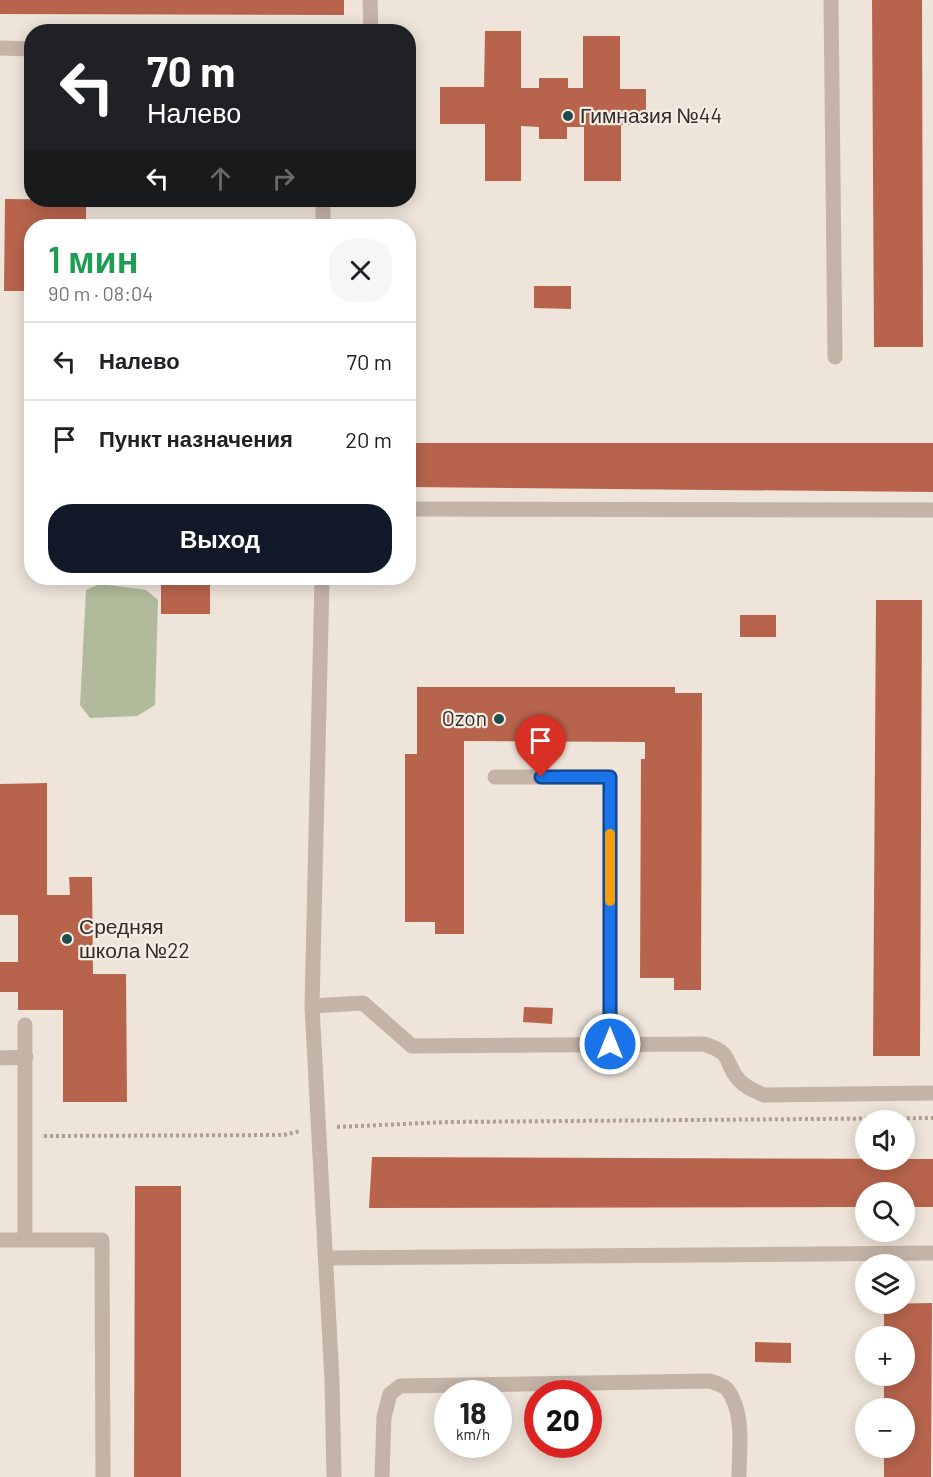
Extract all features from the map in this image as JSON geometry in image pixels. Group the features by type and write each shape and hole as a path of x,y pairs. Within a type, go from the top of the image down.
{"lane":[{"path":"370,0 371,24"},
{"path":"831,0 835,357"},
{"path":"0,48 24,49"},
{"path":"416,509 933,510"},
{"path":"322,585 312,1005 326,1258 334,1477"},
{"path":"495,777 610,777 610,1044"},
{"path":"312,1005 363,1003 412,1046 704,1044 719,1049 729,1059 738,1079 750,1089 764,1095 933,1093"},
{"path":"25,1025 25,1240"},
{"path":"0,1058 26,1058"},
{"path":"0,1240 102,1240 103,1477"},
{"path":"326,1258 933,1253"},
{"path":"382,1477 384,1417 390,1394 400,1386 710,1381 726,1388 734,1405 740,1429 739,1477"}],"path":[{"path":"25,1136 285,1135 319,1127 448,1122 933,1118"}],"green space":[{"path":"98,585 108,585 146,590 158,600 155,705 137,716 90,718 80,705 86,590"}],"building":[{"path":"0,0 344,0 344,15 0,14"},
{"path":"872,0 922,0 923,347 874,347"},
{"path":"485,31 521,31 521,88 539,88 539,78 568,78 568,88 583,88 583,36 620,36 620,89 646,89 646,125 621,125 621,181 584,181 584,127 567,127 567,139 539,139 539,127 521,126 521,181 485,181 485,124 440,124 440,87 484,87"},
{"path":"5,199 24,199 24,207 86,207 86,219 24,219 24,291 4,291"},
{"path":"534,286 571,286 571,309 534,308"},
{"path":"416,443 933,443 933,492 416,487"},
{"path":"161,585 210,585 210,614 161,614"},
{"path":"876,600 922,600 920,1056 873,1056"},
{"path":"740,615 776,615 776,637 740,637"},
{"path":"417,687 675,687 675,693 702,693 701,990 674,990 674,978 640,978 641,759 645,759 645,742 464,741 464,934 435,934 435,922 405,922 405,754 417,754"},
{"path":"47,783 47,895 70,895 69,877 92,877 93,974 126,974 127,1102 63,1102 63,1010 18,1010 18,992 0,992 0,962 18,962 18,915 0,915 0,784"},
{"path":"524,1007 553,1008 552,1024 523,1022"},
{"path":"372,1157 855,1159 855,1170 915,1170 915,1159 933,1159 933,1207 915,1207 915,1182 855,1182 855,1207 369,1208"},
{"path":"135,1186 181,1186 181,1477 134,1477"},
{"path":"915,1303 932,1303 931,1477 884,1477 884,1458 915,1458 915,1398 884,1398 884,1386 915,1386 915,1326 884,1326 884,1314 915,1314"},
{"path":"755,1342 791,1343 791,1363 755,1362"}],"slow traffic":[{"path":"610,834 610,901"}],"place":[{"name":"Гимназия №44","path":"568,116"},
{"name":"Ozon","path":"499,719"},
{"name":"Средняя школа №22","path":"67,939"}],"route":[{"path":"541,777 610,777 610,1044"}]}
